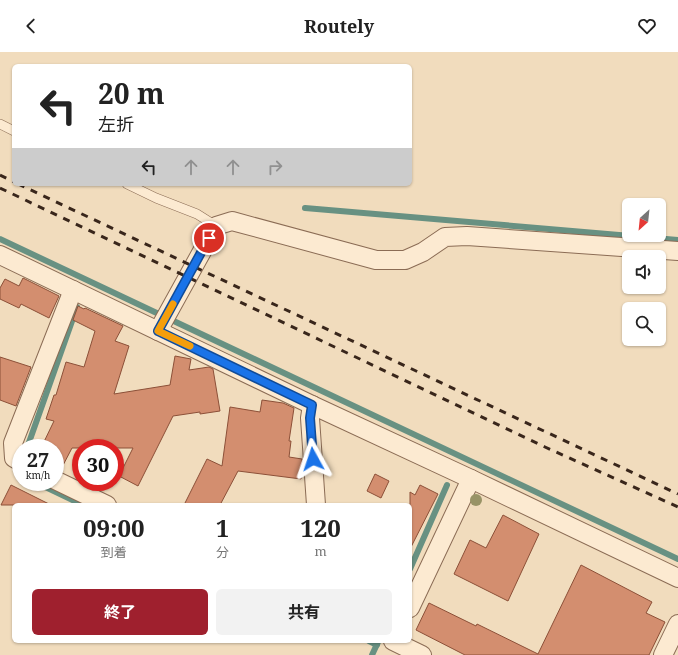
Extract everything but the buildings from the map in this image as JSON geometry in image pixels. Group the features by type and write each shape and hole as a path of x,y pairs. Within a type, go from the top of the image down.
{"street":[{"path":"163,323 216,226 232,221 376,260 405,260 423,252 445,237 467,236 678,251"},
{"path":"0,255 73,290 163,323 312,405 678,578"},
{"path":"15,439 73,290"},
{"path":"312,405 310,418 316,503"},
{"path":"412,604 471,479"},
{"path":"64,484 103,503"},
{"path":"663,655 678,624"},
{"path":"393,645 422,655"}],"lane":[{"path":"0,124 12,130"},
{"path":"131,186 156,198 197,214 216,226"}],"waterway":[{"path":"305,208 678,240"},
{"path":"0,239 678,559"},
{"path":"30,439 77,307"},
{"path":"412,564 447,485"},
{"path":"54,491 79,503"},
{"path":"373,643 377,645"},
{"path":"372,655 378,643"}],"railway":[{"path":"0,175 12,181"},
{"path":"22,186 678,494"},
{"path":"0,188 545,447 678,507"}],"slow traffic":[{"path":"173,304 158,331 190,346"}],"route":[{"path":"209,238 158,331 312,405 310,418 313,459"}]}
